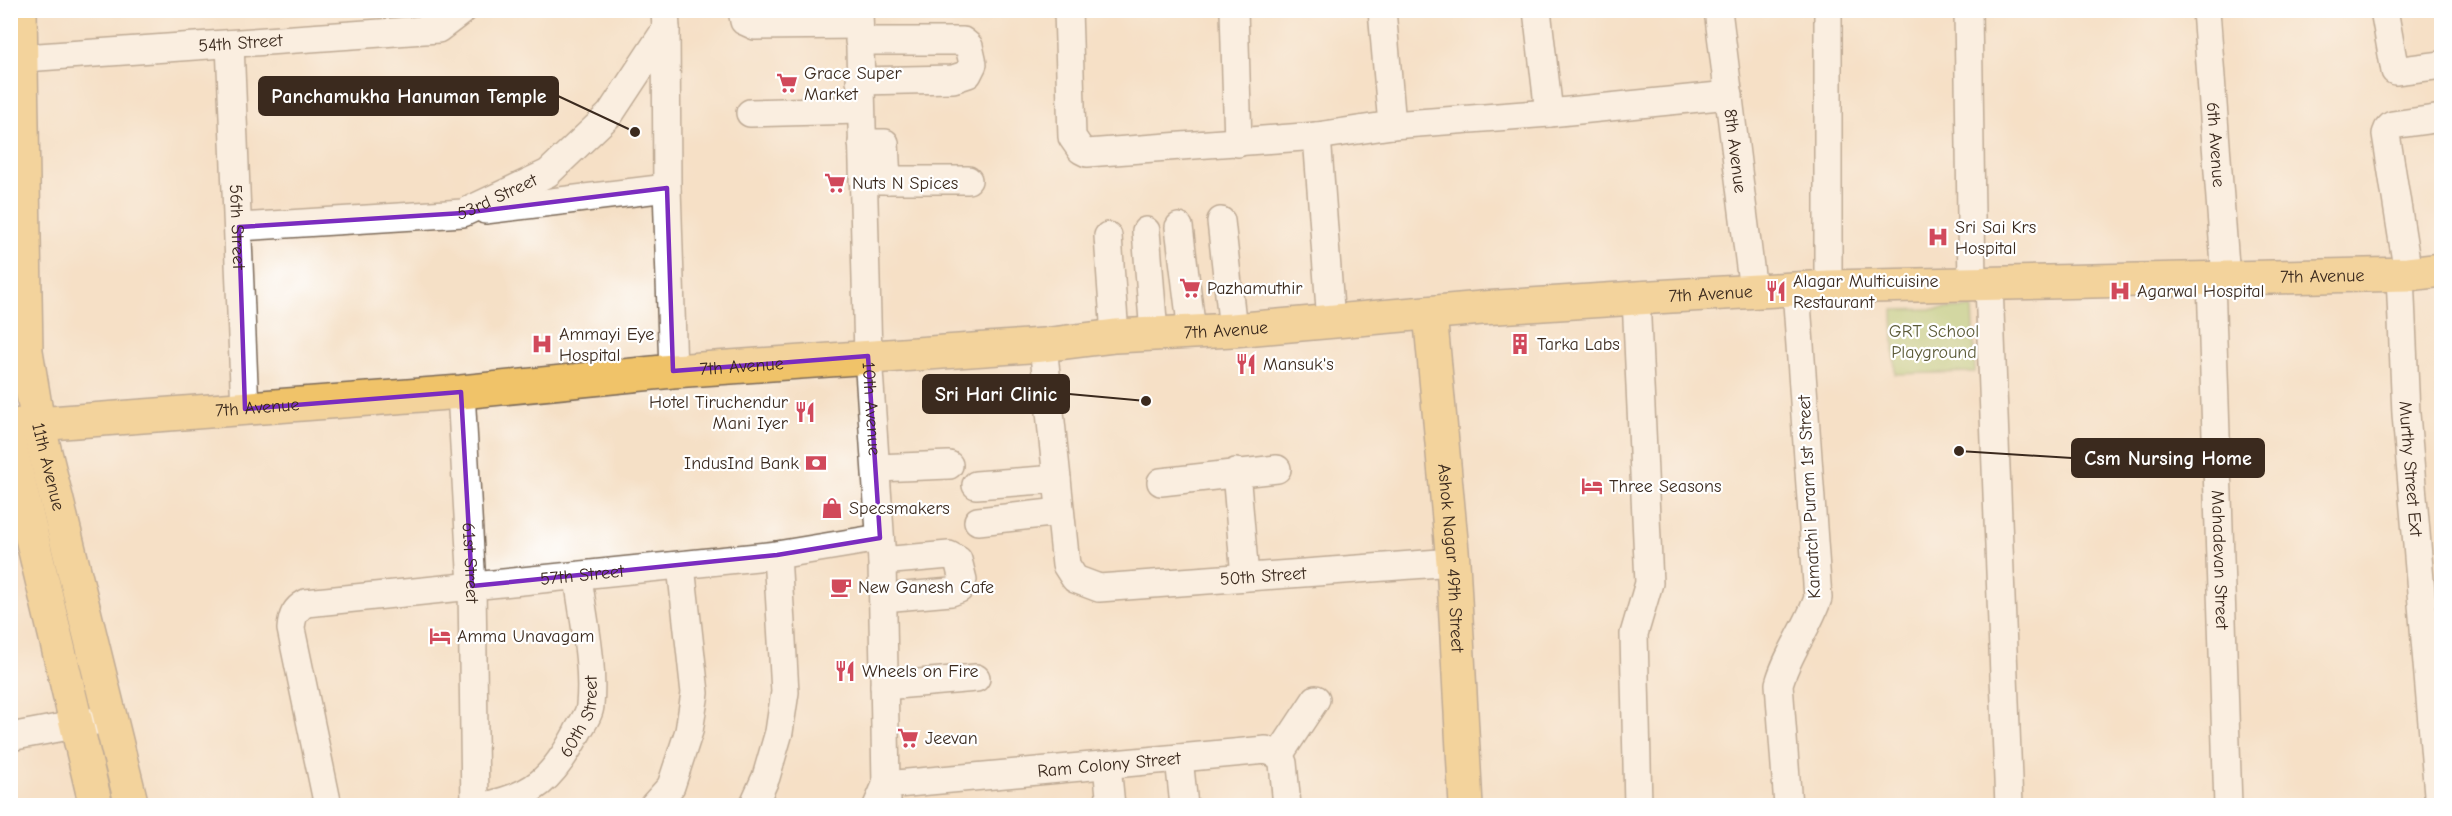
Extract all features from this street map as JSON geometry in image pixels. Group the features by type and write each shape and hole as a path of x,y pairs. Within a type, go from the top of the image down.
{"main road":[{"name":"11th Avenue","path":"20,10 16,59 26,351 24,425 112,718 132,806"},
{"name":"7th Avenue","path":"24,425 460,392 674,371 1043,345 1115,336 1233,330 1636,298 1828,287 2218,280 2404,274 2442,270"},
{"name":"Ashok Nagar 49th Street","path":"1430,313 1453,562 1466,806"},
{"name":"11th Avenue","path":"13,466 96,806"}],"street":[{"name":"54th Street","path":"16,59 438,29 463,10"},
{"path":"742,10 744,21 755,26 850,22 963,41 969,46 973,64 968,74 953,79 860,81"},
{"path":"1068,10 1072,137 1081,150 1087,153 1317,136 1392,125 1549,113 1729,95"},
{"path":"1234,10 1238,143"},
{"path":"1382,10 1392,125"},
{"path":"1537,10 1549,113"},
{"name":"8th Avenue","path":"1718,10 1753,291"},
{"path":"1828,10 1828,287"},
{"path":"1968,10 2008,806"},
{"name":"6th Avenue","path":"2206,10 2218,280"},
{"path":"2384,10 2395,71 2442,65"},
{"path":"665,20 667,188 674,371"},
{"name":"53rd Street","path":"239,227 463,213 548,172 610,114 665,20"},
{"name":"10th Avenue","path":"850,22 860,81 862,143 875,180 868,356 877,468 883,598 883,799"},
{"name":"56th Street","path":"230,45 245,409"},
{"path":"750,113 860,110"},
{"name":"Murthy Street Ext","path":"2439,806 2406,414 2404,274 2386,134 2392,125 2442,118"},
{"path":"1317,136 1331,322"},
{"path":"875,180 968,180"},
{"path":"463,213 667,188"},
{"path":"1221,221 1233,330"},
{"path":"1179,227 1192,332"},
{"path":"1146,231 1154,334"},
{"path":"1108,236 1115,336"},
{"name":"Mahadevan Street","path":"2218,280 2228,806"},
{"name":"Kamatchi Puram 1st Street","path":"1788,806 1779,684 1783,670 1811,618 1818,598 1797,289"},
{"path":"1636,298 1649,583 1634,634 1638,806"},
{"path":"978,520 1060,512 1043,345"},
{"name":"61st Street","path":"460,392 472,586 476,806"},
{"path":"877,468 949,465"},
{"path":"1161,482 1277,469"},
{"path":"1236,472 1245,576"},
{"path":"976,485 1057,478"},
{"name":"50th Street","path":"1060,512 1066,566 1075,579 1099,588 1453,562"},
{"name":"57th Street","path":"328,806 291,629 297,608 315,601 578,577 777,555 881,550 949,555 958,560 963,580 958,589 951,592 883,598"},
{"path":"753,806 766,777 785,692 777,555"},
{"path":"653,806 671,786 689,730 695,693 681,566"},
{"name":"60th Street","path":"484,806 530,792 562,760 591,707 589,659 578,577"},
{"path":"884,686 976,678"},
{"path":"1287,806 1283,763 1279,755 1316,699"},
{"path":"10,736 112,718"},
{"name":"Ram Colony Street","path":"883,799 1107,765 1266,750 1279,755"},
{"path":"1179,758 1184,806"},
{"path":"1107,765 1111,806"}],"highlighted area":[{"path":"667,188 673,371 868,356 880,538 777,555 472,586 461,392 245,409 239,227 463,213"}],"green space":[{"name":"GRT School Playground","path":"1972,308 1975,372 1895,374 1893,310"}],"place":[{"name":"Grace Super Market","path":"787,83"},
{"name":"Panchamukha Hanuman Temple","path":"635,132"},
{"name":"Nuts N Spices","path":"835,183"},
{"name":"Sri Sai Krs Hospital","path":"1938,237"},
{"name":"Pazhamuthir","path":"1190,288"},
{"name":"Alagar Multicuisine Restaurant","path":"1776,291"},
{"name":"Agarwal Hospital","path":"2120,291"},
{"name":"Ammayi Eye Hospital","path":"542,344"},
{"name":"Tarka Labs","path":"1520,344"},
{"name":"Mansuk's","path":"1246,364"},
{"name":"Sri Hari Clinic","path":"1146,401"},
{"name":"Hotel Tiruchendur Mani Iyer","path":"805,412"},
{"name":"Csm Nursing Home","path":"1959,451"},
{"name":"IndusInd Bank","path":"816,463"},
{"name":"Three Seasons","path":"1592,486"},
{"name":"Specsmakers","path":"832,508"},
{"name":"New Ganesh Cafe","path":"841,587"},
{"name":"Amma Unavagam","path":"440,636"},
{"name":"Wheels on Fire","path":"845,671"},
{"name":"Jeevan","path":"908,738"}]}
